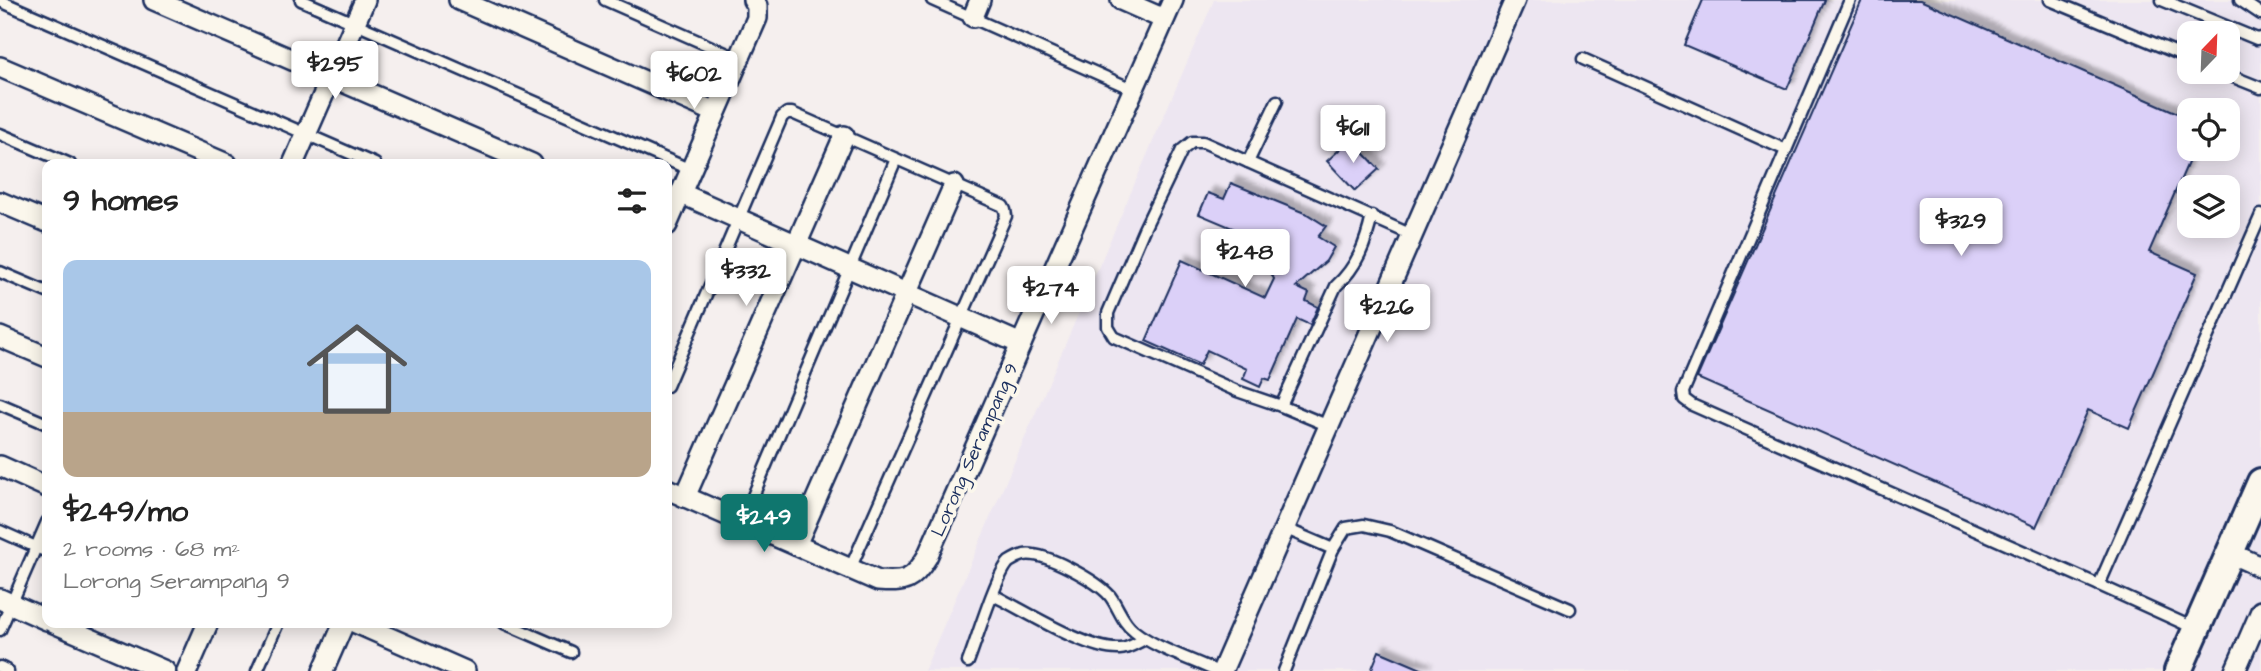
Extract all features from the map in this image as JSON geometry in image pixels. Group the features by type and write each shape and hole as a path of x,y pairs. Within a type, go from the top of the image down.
{"street":[{"path":"154,0 520,159"},
{"path":"295,159 365,0"},
{"path":"458,0 715,112"},
{"path":"1121,0 1164,19"},
{"name":"Lorong Serampang 9","path":"676,493 878,581 891,582 912,578 920,570 1173,0"},
{"path":"1222,671 1515,0"},
{"path":"672,212 757,18 755,3"},
{"path":"0,66 215,159"},
{"path":"676,493 796,244 844,136"},
{"path":"796,545 954,185"},
{"path":"680,193 1021,344"},
{"path":"0,202 42,220"},
{"path":"0,337 42,355"},
{"path":"0,466 42,485"},
{"path":"2178,671 2261,482"},
{"path":"2230,553 2261,567"},
{"path":"6,602 42,618"},
{"path":"2235,671 2261,611"},
{"path":"66,628 165,671"},
{"path":"187,671 205,628"},
{"path":"323,671 342,628"},
{"path":"367,628 465,671"}],"lane":[{"path":"301,0 666,159"},
{"path":"605,0 739,59"},
{"path":"932,0 976,9 1132,89"},
{"path":"1850,0 1683,392 1684,399 1692,405 2196,630"},
{"path":"2050,0 2177,53"},
{"path":"2162,0 2186,5 2242,34 2261,38"},
{"path":"2240,0 2261,15"},
{"path":"0,1 363,159"},
{"path":"1583,59 1786,150"},
{"path":"2240,80 2261,89"},
{"path":"1248,162 1277,101"},
{"path":"672,374 737,218 786,113 792,113 1003,206 1006,216 850,569"},
{"path":"0,134 58,159"},
{"path":"1329,426 1237,391 1114,337 1108,327 1108,313 1144,229 1182,150 1192,142 1203,142 1412,235"},
{"path":"742,522 896,159"},
{"path":"672,162 691,170"},
{"path":"2099,585 2261,215"},
{"path":"1281,406 1336,286 1349,273 1366,243 1372,216"},
{"path":"0,272 42,290"},
{"path":"0,404 42,422"},
{"path":"1284,671 1333,549 1346,528 1364,525 1390,531 1570,610"},
{"path":"1284,528 1333,549"},
{"path":"0,531 42,550"},
{"path":"0,630 6,602 42,533"},
{"path":"968,662 1008,563 1024,555 1040,556 1100,586 1111,597 1123,620 1133,631 1216,671"},
{"path":"993,595 1075,637 1104,648 1122,649 1145,639"},
{"path":"257,671 276,628"},
{"path":"516,628 571,652"},
{"path":"0,667 8,671"}],"shaded area":[{"path":"1214,0 2261,0 2261,671 924,671"}],"building":[{"path":"1703,0 1825,0 1787,89 1684,45"},
{"path":"1862,0 1920,0 2177,113 2177,161 2189,161 2183,175 2177,175 2177,188 2149,252 2197,273 2129,428 2088,410 2036,527 1697,378"},
{"path":"1351,139 1379,169 1355,191 1327,161"},
{"path":"1231,183 1307,214 1326,226 1318,237 1334,247 1326,261 1296,287 1309,293 1306,301 1318,307 1310,325 1297,319 1270,380 1264,378 1260,387 1243,379 1247,369 1207,350 1200,365 1146,341 1182,260 1265,298 1274,279 1264,259 1278,253 1248,240 1249,235 1199,214 1208,193 1224,199"},
{"path":"1379,651 1426,671 1371,671"}]}
